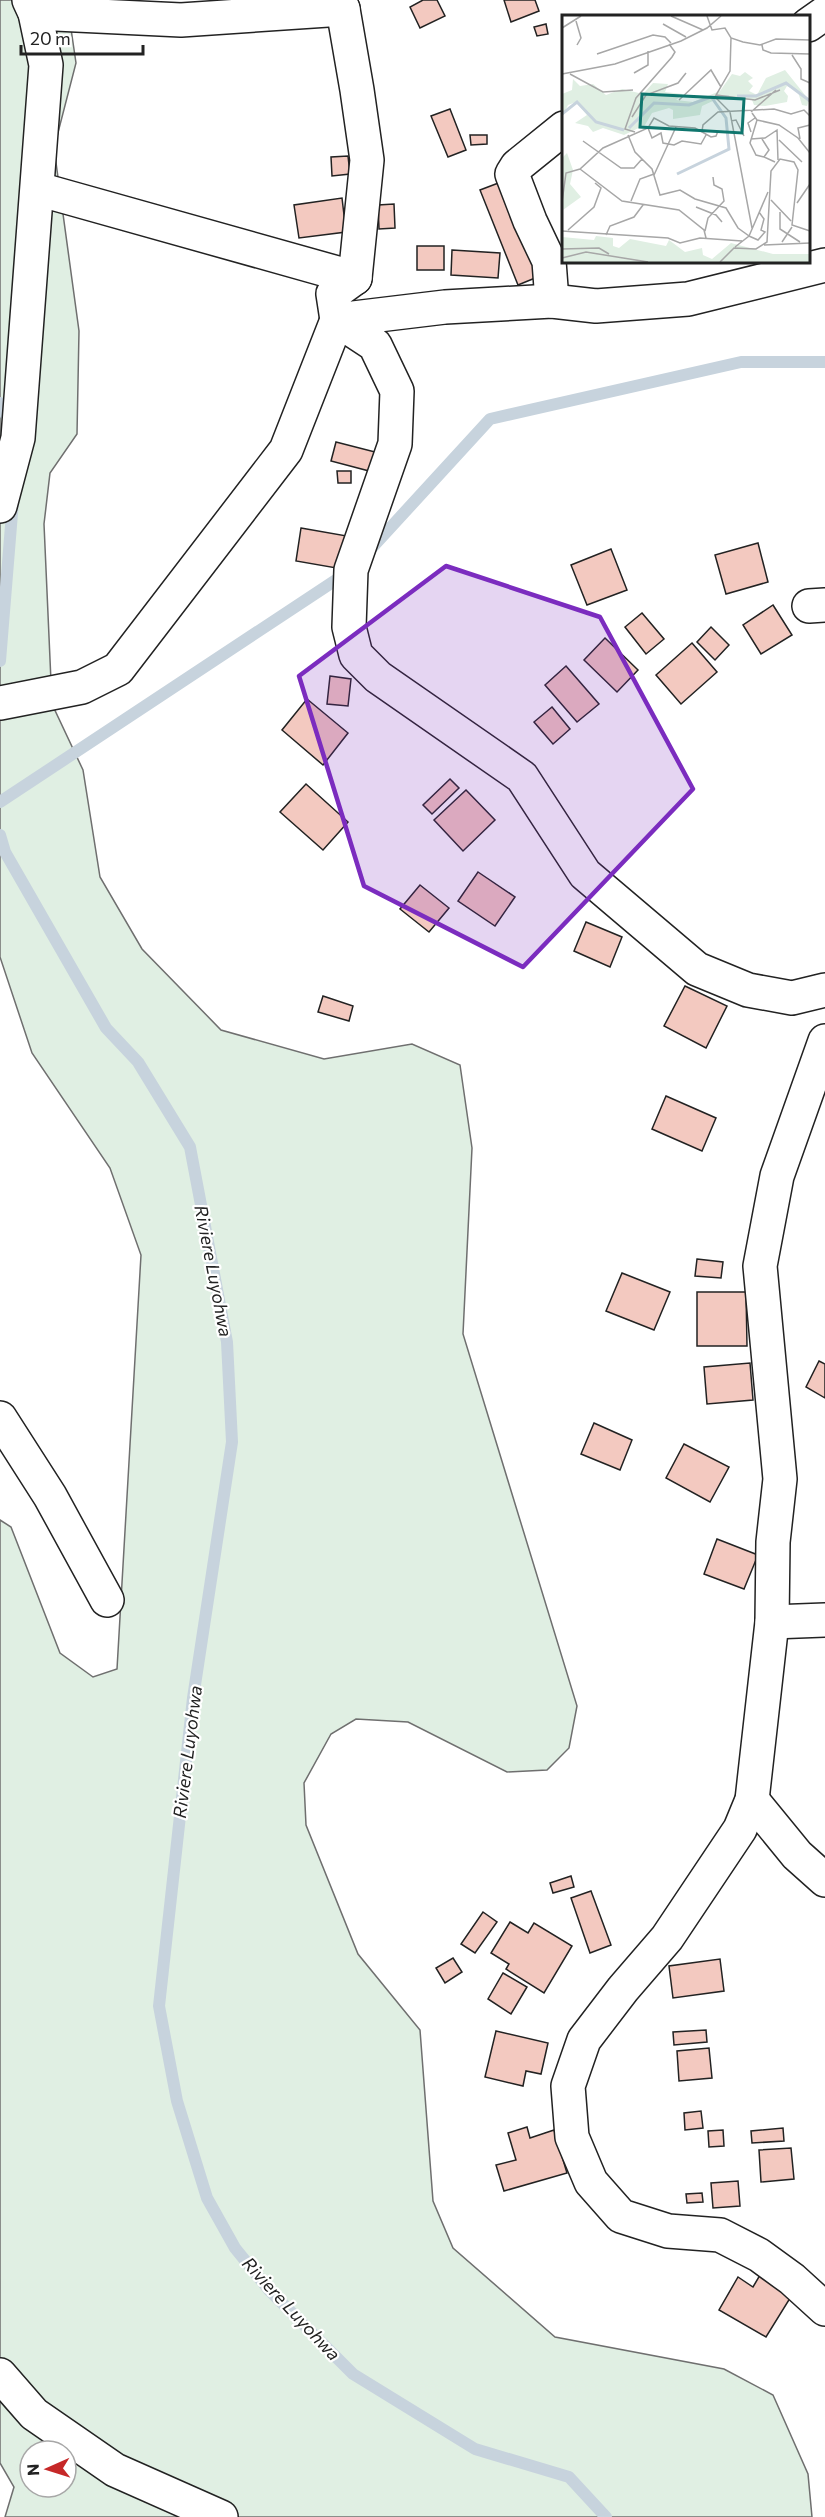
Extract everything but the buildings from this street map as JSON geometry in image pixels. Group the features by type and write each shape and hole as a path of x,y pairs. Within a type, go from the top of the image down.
{"street":[{"path":"0,506 18,438 46,65 32,7 181,20 341,5 367,160 355,278 333,294 337,320 286,450 118,669 82,687 0,703"},
{"path":"810,24 825,13"},
{"path":"552,301 549,261 530,221 512,174 517,166 562,130"},
{"path":"38,189 355,278"},
{"path":"337,320 446,307 552,301 596,306 688,300 825,265"},
{"path":"337,320 375,345 398,391 395,444 351,570 349,627 356,655 378,677 522,777 585,874 697,969 748,990 792,998 825,990"},
{"path":"825,1041 777,1176 760,1266 780,1479 773,1542 772,1622 752,1800 740,1829 667,1938 623,1989 584,2040 568,2086 572,2138 591,2182 621,2216 668,2231 720,2235 759,2255 825,2309"},
{"path":"0,1418 50,1496 107,1600"},
{"path":"772,1622 825,1620"},
{"path":"752,1800 797,1855 825,1880"},
{"path":"0,2374 34,2414 115,2470 221,2517"}],"highlighted area":[{"path":"446,566 600,617 693,789 523,967 364,886 299,676"}],"green space":[{"path":"0,0 57,0 70,22 76,63 54,148 79,331 77,434 50,473 44,524 52,704 83,770 100,877 142,949 221,1030 324,1059 412,1044 460,1065 472,1148 463,1334 577,1706 569,1748 547,1770 507,1772 408,1722 356,1719 331,1734 304,1783 306,1825 358,1954 420,2030 433,2201 453,2248 555,2337 724,2369 773,2395 808,2474 812,2517 5,2517 14,2487 0,2463 0,1520 11,1527 60,1653 93,1677 117,1669 141,1255 110,1168 32,1053 0,957"}],"waterway":[{"path":"369,551 490,419 741,362 825,362"},
{"name":"Riviere Luyohwa","path":"0,403 10,423"},
{"name":"Riviere Luyohwa","path":"0,661 13,501"},
{"path":"0,802 348,572"},
{"name":"Riviere Luyohwa","path":"0,835 5,852 106,1028 138,1062 190,1147 227,1342 232,1442 193,1698 159,2006 177,2101 207,2198 235,2248 269,2290 353,2374 475,2449 569,2477 606,2517"}]}
